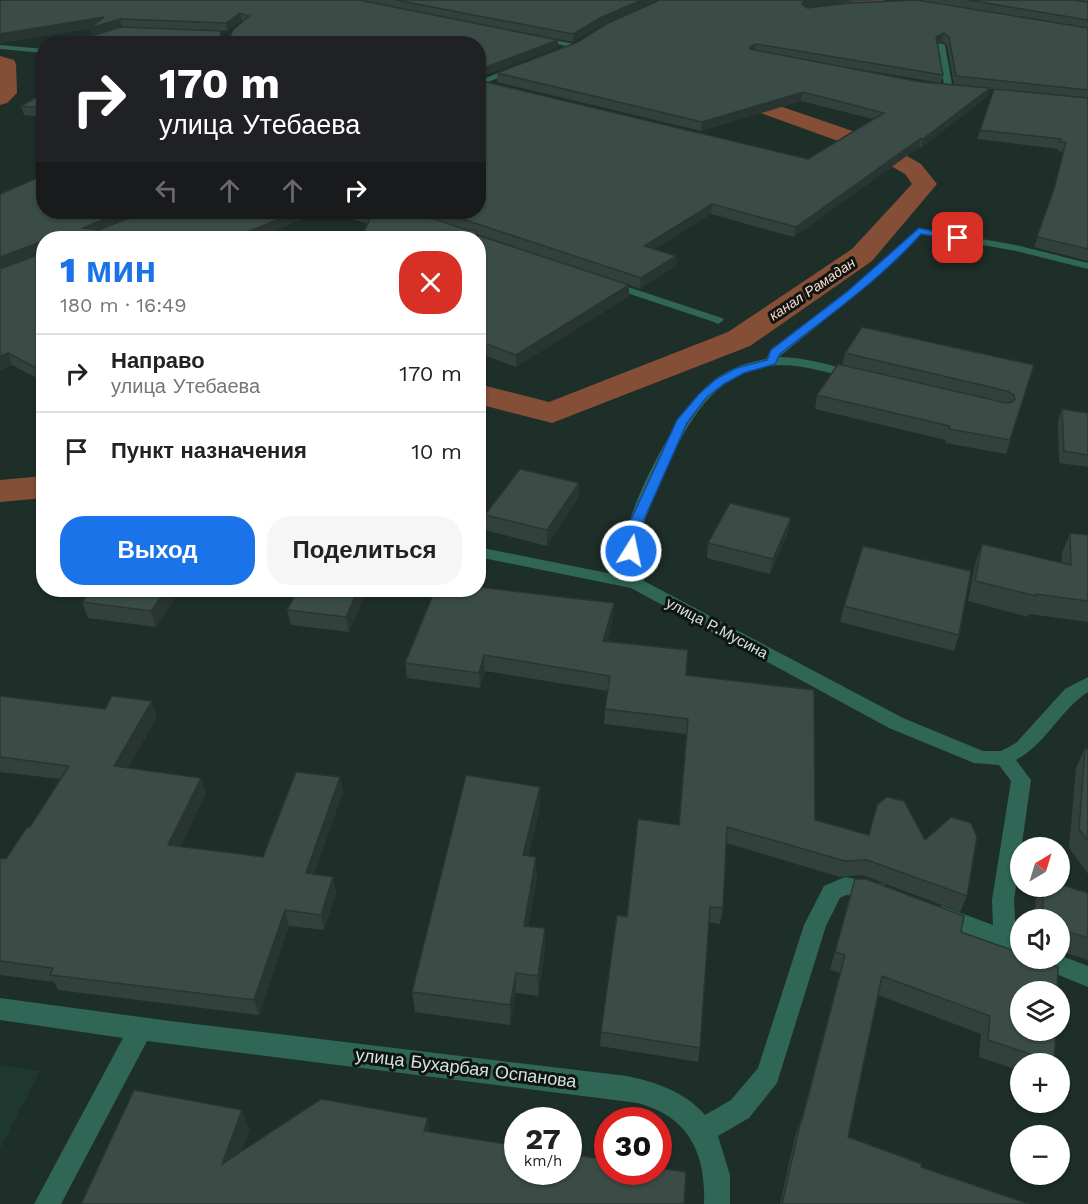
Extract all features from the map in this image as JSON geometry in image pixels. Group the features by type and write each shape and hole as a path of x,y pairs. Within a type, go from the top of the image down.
{"street":[{"path":"529,37 574,46"},
{"path":"564,50 582,41"},
{"path":"941,45 950,90"},
{"path":"0,47 36,50"},
{"path":"486,82 523,67"},
{"path":"486,85 493,86"},
{"path":"937,88 960,91"},
{"path":"771,362 775,352 860,287 898,254 919,231 1016,248 1088,266"},
{"path":"599,280 718,320"},
{"path":"636,584 631,551 635,524 681,422 702,396 720,381 740,371 771,362 798,362 866,378"},
{"name":"улица Р.Мусина","path":"486,554 636,584 896,723 981,758 1004,758"},
{"path":"1010,934 1003,900 1021,780 1004,758 1023,748 1071,694 1088,683"},
{"path":"701,1132 741,1109 768,1075 815,925 832,892 845,886 861,886 1010,943"},
{"path":"1069,969 1088,977"},
{"name":"улица Бухарбая Оспанова","path":"0,1009 140,1030 515,1073 648,1092 674,1104 696,1123 712,1150 719,1186 717,1204"},
{"path":"48,1204 140,1030"}],"shaded area":[{"path":"0,1065 40,1071 0,1149"}],"building":[{"path":"0,0 359,0 558,40 486,67 486,36 230,36 234,29 249,16 240,13 226,23 120,19 90,28 104,17 0,34"},
{"path":"396,0 641,0 600,18 573,34"},
{"path":"660,0 812,0 804,1 802,4 807,8 850,3 917,0 1088,28 1088,90 956,76 949,37 944,33 936,37 943,75 756,44 751,46 750,49 921,82 990,88 923,139 921,138 796,227 712,204 644,246 676,256 641,278 462,219 486,219 486,82 808,159 884,113 803,92 702,122 497,73 578,42 606,24"},
{"path":"968,0 1088,2 1088,20"},
{"path":"121,27 221,31 220,36 92,36"},
{"path":"994,89 1088,98 1088,249 1037,237 1054,189 1066,142 1060,142 1061,139 980,130"},
{"path":"36,98 36,107 21,106"},
{"path":"36,178 36,219 104,219 83,228 99,230 126,219 278,219 250,231 36,231 36,244 0,257 0,194"},
{"path":"370,219 434,219 475,231 364,231"},
{"path":"486,238 629,285 516,355 486,344"},
{"path":"36,256 36,368 8,353 0,356 0,269"},
{"path":"862,327 1034,365 1010,440 949,429 950,426 817,395 838,364 1006,403 1015,399 1014,395 1007,391 845,353"},
{"path":"1062,409 1088,413 1088,455 1064,451"},
{"path":"520,469 579,483 547,530 486,514"},
{"path":"730,503 791,518 773,559 708,543"},
{"path":"1070,533 1088,535 1088,601 1036,594 1036,596 975,581 982,544 1071,565"},
{"path":"863,546 971,571 959,635 844,606"},
{"path":"486,588 614,603 603,641 688,650 686,675 814,690 815,820 869,835 877,805 887,797 904,801 925,840 951,817 971,823 977,837 967,896 867,860 845,861 727,827 723,908 710,907 700,1048 601,1032 617,915 627,917 638,819 679,825 688,719 605,709 610,676 484,655 479,673 405,663 432,597 486,597"},
{"path":"86,597 161,597 151,611 82,602"},
{"path":"294,597 355,597 346,617 287,610"},
{"path":"0,696 105,709 112,696 152,701 114,766 201,778 168,845 263,857 296,772 340,777 306,873 333,877 321,915 285,910 254,1000 50,975 53,968 0,961 0,858 6,859 27,827 30,827 69,766 0,757"},
{"path":"1085,748 1088,749 1088,841 1079,829"},
{"path":"466,775 540,787 523,855 536,857 524,926 545,928 538,976 516,973 510,1005 412,992"},
{"path":"855,879 866,879 964,916 961,932 1010,949 1010,969 1058,969 1057,981 1010,981 1010,1041 1055,1041 1055,1053 1027,1053 988,1040 990,1016 882,976 848,1137 922,1164 921,1167 1029,1204 782,1204 801,1120 845,955 835,952"},
{"path":"1070,887 1088,893 1088,938 1070,932 1070,909 1043,909 1043,897 1070,897"},
{"path":"134,1090 242,1110 222,1164 321,1099 428,1118 424,1131 504,1144 504,1185 582,1185 582,1156 594,1158 594,1185 672,1185 672,1170 686,1172 684,1204 81,1204"}],"waterway":[{"name":"канал Рамадан","path":"790,8 876,0"},
{"name":"канал Рамадан","path":"928,0 1088,29"},
{"name":"канал Рамадан","path":"0,62 7,64 7,93 0,99"},
{"name":"канал Рамадан","path":"486,396 552,413 739,339 862,255 925,184 913,169 871,145 718,91"},
{"name":"канал Рамадан","path":"0,491 36,488"}],"route":[{"path":"631,551 635,524 658,471 681,422 702,396 720,381 740,371 771,362 775,352 852,293 898,254 919,231 958,238"}]}
